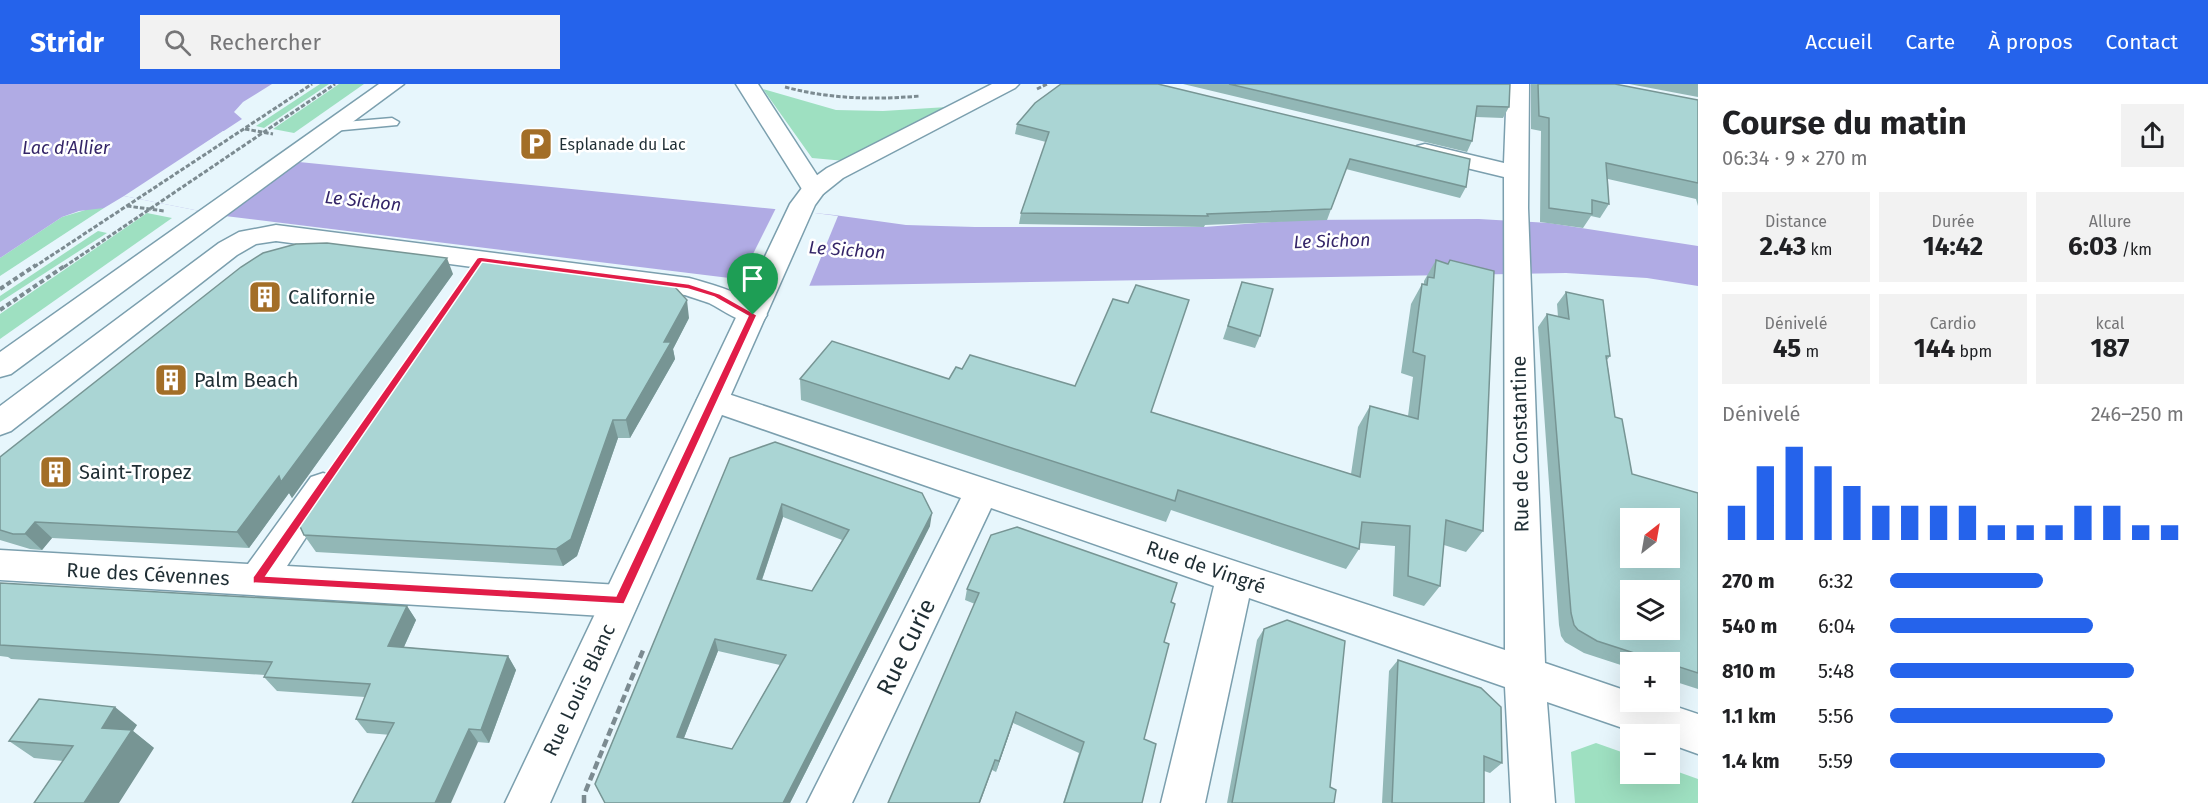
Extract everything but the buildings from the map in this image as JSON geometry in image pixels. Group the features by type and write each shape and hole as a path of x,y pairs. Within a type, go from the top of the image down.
{"street":[{"path":"0,345 196,216 304,140 371,84"},
{"path":"304,140 333,127 393,84"},
{"path":"747,84 808,196 835,173 1008,84"},
{"name":"Rue de Constantine","path":"1518,84 1515,208 1525,675 1533,803"},
{"path":"1408,147 1515,172"},
{"name":"Rue Louis Blanc","path":"528,803 808,196"},
{"path":"0,367 176,241 196,216"},
{"path":"0,423 228,249 248,238 276,233 689,287 717,296 753,315"},
{"path":"176,241 228,249"},
{"path":"459,289 480,260"},
{"name":"Rue de Vingré","path":"713,400 1698,734"},
{"path":"257,580 339,463"},
{"name":"Rue Curie","path":"829,803 982,491"},
{"name":"Rue des Cévennes","path":"0,565 620,601"},
{"path":"1183,803 1235,577"}],"lane":[{"path":"333,127 392,122"}],"path":[{"path":"0,289 312,84"},
{"path":"0,310 336,84"},
{"path":"776,84 844,99 885,100 936,95 978,100"},
{"path":"0,304 7,305"},
{"path":"584,803 584,795 644,647"}],"green space":[{"path":"320,84 329,84 264,128 256,126"},
{"path":"339,84 364,84 294,133 273,129"},
{"path":"763,89 836,110 883,111 947,107 845,161 812,158"},
{"path":"92,208 104,208 0,276 0,258 62,217"},
{"path":"147,213 172,218 0,339 0,314"},
{"path":"98,231 107,233 0,302 0,296"},
{"path":"1596,743 1620,751 1620,784 1680,784 1680,773 1698,779 1698,803 1575,803 1571,752"}],"water":[{"path":"0,84 272,84 243,102 234,112 242,119 204,144 299,162 834,215 906,225 1204,227 1298,220 1479,219 1549,223 1698,246 1698,286 1647,278 1566,273 794,286 225,216 124,196 104,208 79,211 62,217 0,258"}],"pier":[{"path":"223,131 228,131 211,142 302,159 225,216 124,196"},
{"path":"776,208 838,216 808,289 740,280"}],"place":[{"name":"Esplanade du Lac","path":"536,144"},
{"name":"Californie","path":"265,297"},
{"name":"Palm Beach","path":"171,380"},
{"name":"Saint-Tropez","path":"56,472"}],"route":[{"path":"480,260 689,287 717,296 753,315 620,601 257,580 480,260"}],"water label":[{"name":"Lac d'Allier","path":"66,148"},
{"name":"Le Sichon","path":"363,201"},
{"name":"Le Sichon","path":"1332,241"},
{"name":"Le Sichon","path":"847,250"}]}
